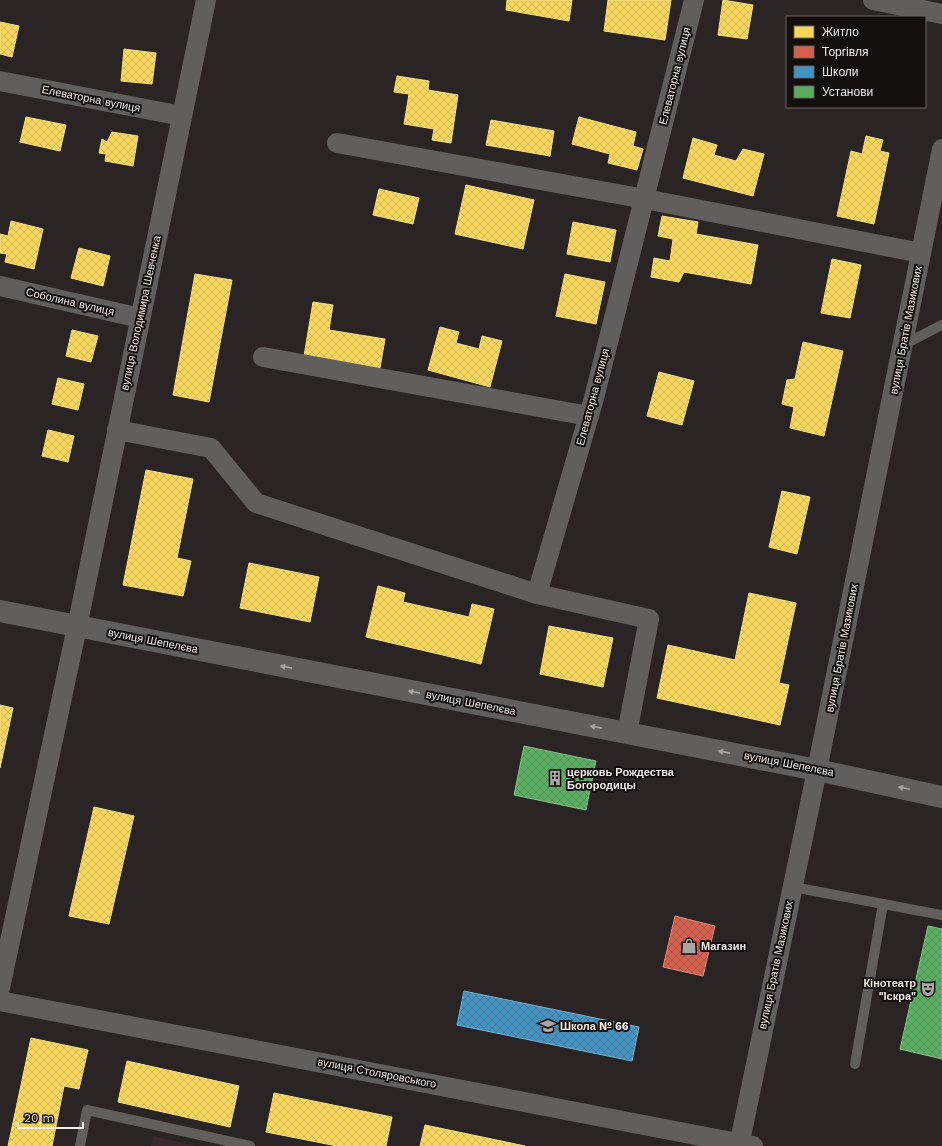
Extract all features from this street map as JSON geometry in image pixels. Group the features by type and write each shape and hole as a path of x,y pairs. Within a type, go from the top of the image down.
{"street":[{"name":"вулиця Володимира Шевченка","path":"0,988 77,627 206,0"},
{"name":"Елеваторна вулиця","path":"537,594 588,416 645,199 694,0"},
{"path":"872,0 942,14"},
{"name":"Елеваторна вулиця","path":"0,81 182,116"},
{"path":"337,143 645,199 921,253"},
{"name":"вулиця Братів Мазикових","path":"744,1145 793,887 942,149"},
{"name":"Соболина вулиця","path":"0,286 140,318"},
{"path":"264,357 588,416"},
{"path":"117,430 211,448 256,503 537,594 650,619 627,733"},
{"name":"вулиця Шепелєва","path":"0,611 817,770 942,797"},
{"name":"вулиця Столяровського","path":"0,1001 744,1145"}],"lane":[{"path":"903,345 942,325"},
{"path":"793,887 942,915"},
{"path":"855,1064 883,904"},
{"path":"80,1146 87,1110 250,1146"}],"shaded area":[{"path":"153,1136 197,1146 151,1146"}],"building: Житло":[{"path":"507,0 572,0 569,21 506,10"},
{"path":"608,0 671,0 665,40 604,31"},
{"path":"723,0 753,5 747,39 718,35"},
{"path":"0,22 19,26 12,57 0,54"},
{"path":"124,49 156,53 152,84 121,81"},
{"path":"397,76 429,81 428,90 458,95 451,143 432,140 434,129 404,124 409,94 394,92"},
{"path":"26,117 66,125 60,151 20,142"},
{"path":"579,117 636,132 633,146 643,149 637,170 608,163 610,154 572,144"},
{"path":"491,120 554,131 550,156 486,145"},
{"path":"112,132 138,136 133,166 105,161 106,154 99,153 102,139 107,142"},
{"path":"866,136 883,140 880,151 889,153 874,224 837,216 851,151 862,154"},
{"path":"693,138 717,145 714,155 736,161 743,149 764,154 753,196 683,178"},
{"path":"466,185 534,200 523,249 455,234"},
{"path":"379,189 419,198 413,224 373,215"},
{"path":"662,216 698,222 696,234 758,245 751,284 684,272 679,282 651,277 654,258 670,261 673,239 658,236"},
{"path":"11,221 43,229 34,269 5,262 7,254 0,253 0,234 8,236"},
{"path":"573,222 616,230 610,262 567,254"},
{"path":"79,248 110,256 103,286 71,278"},
{"path":"832,259 861,265 850,318 821,313"},
{"path":"195,274 232,280 209,402 173,395"},
{"path":"565,274 605,282 596,324 556,316"},
{"path":"313,302 333,305 329,330 385,339 380,368 304,356"},
{"path":"440,327 459,332 456,343 479,349 482,336 502,341 490,387 428,370"},
{"path":"72,330 98,336 91,362 66,356"},
{"path":"803,342 843,351 824,436 790,428 794,407 782,404 787,380 795,379"},
{"path":"659,372 694,381 682,425 647,416"},
{"path":"58,378 84,384 78,410 52,404"},
{"path":"48,430 74,436 68,462 42,456"},
{"path":"146,470 193,479 177,558 191,561 183,596 123,585"},
{"path":"782,491 810,497 797,554 769,547"},
{"path":"249,563 319,577 310,622 240,608"},
{"path":"378,586 405,593 403,602 469,617 472,604 494,609 481,664 366,637"},
{"path":"749,593 796,603 779,683 789,685 780,725 657,698 668,645 735,660"},
{"path":"549,626 613,638 603,687 540,674"},
{"path":"0,705 13,708 0,768"},
{"path":"94,807 134,816 109,924 69,916"},
{"path":"31,1038 88,1050 79,1089 64,1086 52,1146 8,1146"},
{"path":"127,1061 239,1086 230,1127 118,1102"},
{"path":"274,1093 392,1117 386,1146 337,1146 266,1132"},
{"path":"425,1125 525,1146 420,1146"}],"building: Торгівля":[{"name":"Магазин","path":"675,916 715,926 703,976 663,967"}],"building: Школи":[{"name":"Школа № 66","path":"464,991 639,1027 632,1061 457,1025"}],"building: Установи":[{"name":"церковь Рождества Богородицы","path":"524,746 596,761 586,810 514,795"},
{"name":"Кінотеатр \"Іскра\"","path":"928,926 942,929 942,1059 900,1049"}],"place":[{"name":"церковь Рождества Богородицы","path":"555,778"},
{"name":"Магазин","path":"689,946"},
{"name":"Кінотеатр \"Іскра\"","path":"928,989"},
{"name":"Школа № 66","path":"548,1026"}]}
